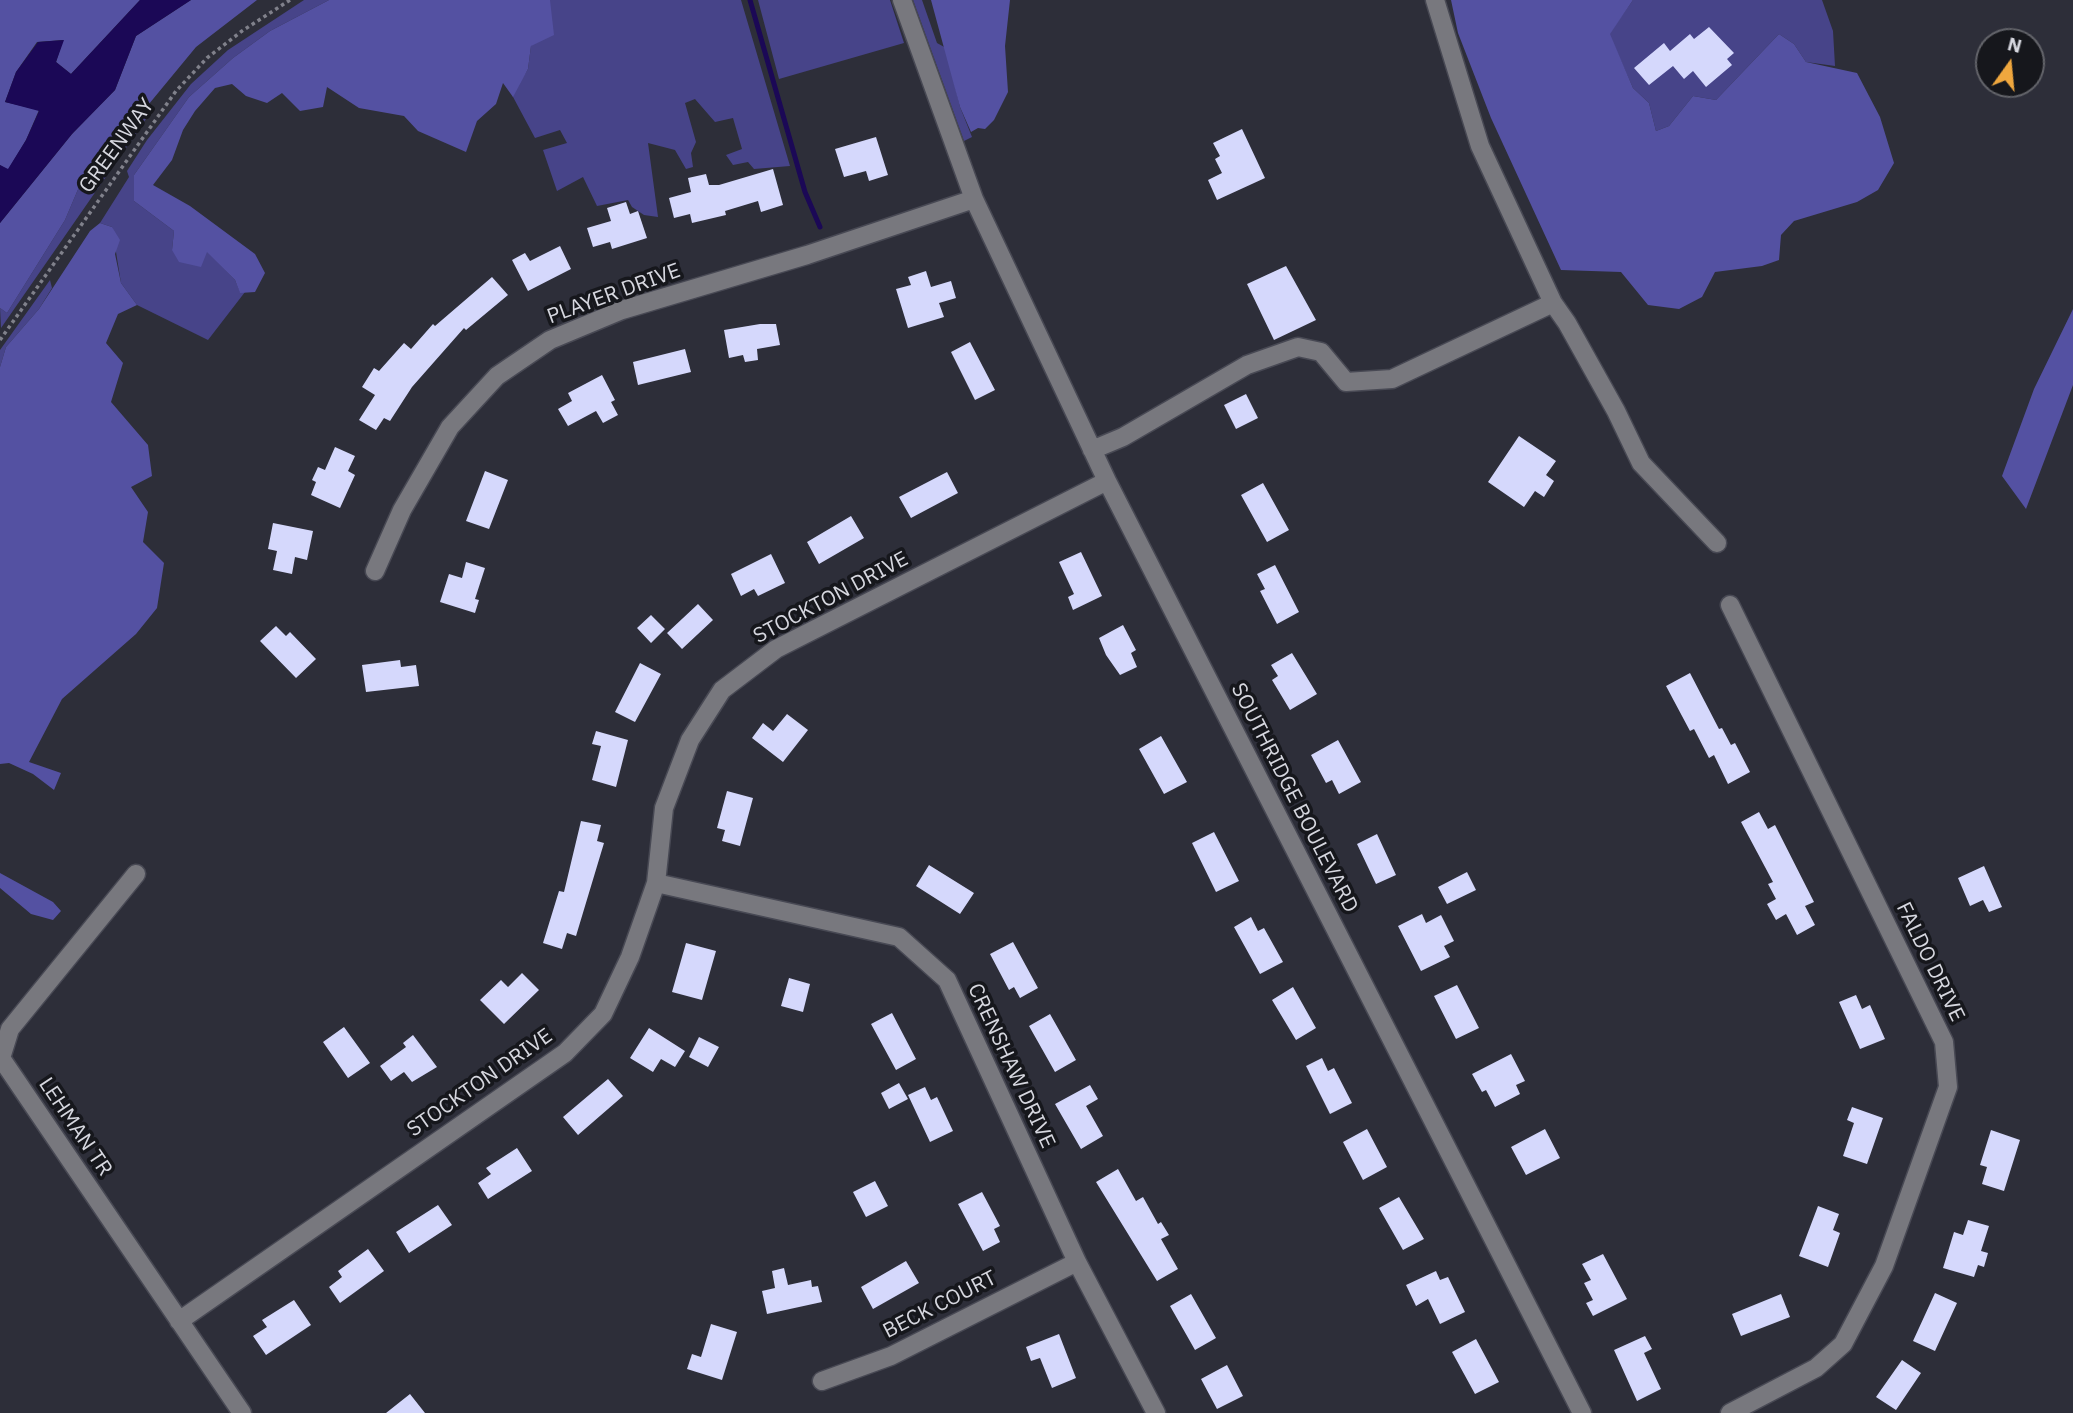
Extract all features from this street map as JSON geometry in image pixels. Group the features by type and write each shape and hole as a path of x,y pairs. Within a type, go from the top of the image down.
{"street":[{"name":"SOUTHRIDGE BOULEVARD","path":"902,0 974,199 1092,450 1582,1413"},
{"path":"1435,0 1480,146 1553,303 1616,411 1641,463 1717,543"},
{"name":"PLAYER DRIVE","path":"376,571 402,510 450,427 497,376 550,340 622,310 807,255 974,199"},
{"path":"1092,450 1123,438 1247,365 1298,347 1321,352 1346,382 1392,379 1553,303"},
{"name":"STOCKTON DRIVE","path":"179,1321 565,1053 603,1014 630,957 656,883 664,808 690,740 722,690 776,649 1107,481"},
{"name":"FALDO DRIVE","path":"1730,605 1944,1042 1948,1087 1884,1266 1843,1344 1816,1368 1730,1413"},
{"name":"LEHMAN TR","path":"136,874 10,1029 1,1058 242,1413"},
{"name":"CRENSHAW DRIVE","path":"656,883 899,937 947,980 1077,1262 1156,1413"},
{"name":"BECK COURT","path":"822,1381 891,1356 1077,1262"}],"path":[{"name":"GREENWAY","path":"0,340 176,91 207,58 290,0"}],"shaded area":[{"path":"0,0 140,0 71,74 56,62 63,40 37,42 16,72 5,102 39,110 26,140 8,170 0,165"},
{"path":"140,0 191,0 136,36 115,90 72,134 0,223 0,165 8,169 26,140 39,111 5,102 16,72 38,42 64,40 56,62 71,74"},
{"path":"191,0 257,0 196,47 144,110 138,110 79,187 65,220 7,313 0,308 0,223 72,134 115,90 136,36"},
{"path":"304,0 329,0 270,31 233,58 189,97 134,175 134,201 174,231 172,250 207,251 235,280 240,292 245,292 208,340 137,305 121,283 112,227 100,223 129,177 127,171 147,140 191,84 228,50"},
{"path":"329,0 550,0 554,35 531,46 528,69 513,97 503,83 496,104 477,121 466,152 418,131 404,116 359,108 327,87 323,107 300,111 282,93 267,103 246,96 232,84 215,88 195,111 183,130 172,160 153,185 190,206 255,254 265,273 255,292 240,293 235,280 207,252 201,267 179,262 172,250 174,231 134,201 134,175 189,97 233,58 270,31"},
{"path":"550,0 741,0 790,166 754,169 748,162 733,165 726,155 742,149 733,118 715,122 695,99 685,103 696,142 691,153 693,167 686,169 675,150 648,143 658,217 644,215 632,207 628,200 597,206 583,177 557,191 543,150 567,143 560,130 535,138 512,95 528,69 531,46"},
{"path":"758,0 890,0 904,43 779,79"},
{"path":"913,0 922,0 937,43 946,48 960,107 972,137 964,141"},
{"path":"931,0 1010,0 1005,46 1008,92 994,120 985,129 978,128 971,132 960,107"},
{"path":"1451,0 1633,0 1610,34 1633,88 1649,103 1656,131 1669,126 1693,96 1716,100 1779,34 1794,44 1806,62 1857,73 1880,117 1894,163 1878,190 1857,202 1794,221 1781,235 1779,260 1762,266 1715,272 1702,297 1679,309 1648,305 1621,272 1561,270 1491,118 1458,33"},
{"path":"1633,0 1822,0 1833,31 1835,66 1806,62 1794,44 1779,34 1716,100 1693,96 1669,126 1656,131 1649,103 1633,88 1609,34"},
{"path":"138,109 144,110 146,119 1,328 0,308 7,313 65,220 79,187"},
{"path":"100,223 112,227 120,240 115,254 121,283 137,305 118,314 106,343 123,363 111,402 148,445 152,476 131,487 148,512 143,542 164,563 157,608 136,634 62,699 29,762 61,773 54,790 33,774 9,763 0,764 0,367 6,347 39,309 90,231"},
{"path":"50,280 52,288 39,309 6,347 0,367 0,350"},
{"path":"2073,309 2073,385 2026,509 2002,476 2034,389"},
{"path":"0,873 53,902 61,911 53,920 31,914 0,888"}],"building":[{"path":"1709,27 1734,53 1727,59 1732,65 1706,87 1693,71 1684,79 1673,66 1649,85 1634,68 1664,43 1670,51 1690,34 1694,39"},
{"path":"1242,129 1265,178 1217,200 1208,180 1222,173 1215,159 1220,156 1213,143"},
{"path":"876,137 888,175 869,181 866,171 844,177 835,149"},
{"path":"773,169 783,205 761,212 758,201 725,211 726,215 692,223 690,214 674,218 669,198 691,192 688,178 706,174 709,185 719,185"},
{"path":"626,202 630,214 638,211 647,238 612,249 610,242 593,247 587,228 611,221 607,208"},
{"path":"560,246 571,269 528,291 512,260 525,253 530,261"},
{"path":"1286,266 1316,320 1274,340 1247,284"},
{"path":"926,271 931,287 951,281 956,298 939,303 944,317 908,328 896,289 911,285 908,277"},
{"path":"492,277 508,295 466,330 464,328 412,387 390,421 384,418 376,430 359,420 375,395 362,387 374,368 379,371 404,343 411,349 433,324 435,326"},
{"path":"776,324 780,345 757,349 758,360 745,362 743,355 729,358 724,330"},
{"path":"970,342 995,390 975,400 951,352"},
{"path":"685,349 691,372 638,385 633,362"},
{"path":"602,375 615,400 611,402 618,415 603,423 596,411 568,426 558,409 572,401 568,393"},
{"path":"1246,394 1258,418 1236,429 1224,405"},
{"path":"1519,436 1556,461 1546,475 1554,481 1544,497 1535,491 1524,507 1488,482"},
{"path":"335,447 355,456 348,471 355,475 340,508 311,495 316,482 312,480 318,467 325,470"},
{"path":"485,471 508,480 489,529 466,521"},
{"path":"947,472 958,493 911,518 899,497"},
{"path":"1263,483 1289,530 1267,542 1241,495"},
{"path":"851,516 864,538 819,564 807,542"},
{"path":"273,523 313,531 307,560 295,557 292,574 273,570 277,551 268,549"},
{"path":"1081,552 1102,596 1073,610 1068,597 1074,594 1059,562"},
{"path":"771,554 785,583 758,596 754,589 741,596 731,574"},
{"path":"466,562 485,568 475,599 479,600 475,613 440,602 449,574 462,578"},
{"path":"1275,565 1299,612 1277,624 1260,591 1265,589 1257,574"},
{"path":"698,604 713,620 682,649 667,633"},
{"path":"651,615 665,629 651,643 637,628"},
{"path":"1123,625 1136,650 1131,653 1137,667 1120,675 1106,655 1099,638"},
{"path":"276,626 286,636 290,632 316,659 296,678 260,641"},
{"path":"1292,653 1317,694 1290,710 1272,680 1278,676 1271,665"},
{"path":"400,660 401,667 416,665 419,686 366,692 362,665"},
{"path":"640,663 661,674 635,722 615,712"},
{"path":"1690,673 1719,729 1722,728 1731,745 1735,743 1750,772 1728,784 1714,755 1709,758 1694,729 1690,731 1666,686"},
{"path":"787,714 808,730 783,762 752,738 763,723 773,731"},
{"path":"596,731 628,740 616,787 592,780 601,746 592,744"},
{"path":"1161,736 1187,782 1164,794 1139,749"},
{"path":"1338,740 1361,782 1339,794 1332,780 1326,783 1311,755"},
{"path":"727,791 753,798 740,846 722,841 725,830 717,828"},
{"path":"1759,812 1768,829 1775,825 1814,902 1805,906 1815,925 1797,935 1786,914 1776,920 1767,904 1776,899 1768,884 1773,882 1741,822"},
{"path":"581,821 601,825 597,841 604,843 576,936 567,933 562,949 543,943 559,891 564,892"},
{"path":"1214,832 1239,881 1216,892 1192,843"},
{"path":"1377,834 1396,875 1376,884 1357,844"},
{"path":"929,865 974,893 960,914 916,886"},
{"path":"1984,866 2002,907 1989,912 1983,900 1970,906 1958,878"},
{"path":"1467,872 1476,890 1447,904 1438,887"},
{"path":"1422,914 1426,923 1441,915 1454,941 1444,946 1450,957 1421,971 1398,926"},
{"path":"1251,917 1258,931 1264,928 1283,962 1260,974 1234,927"},
{"path":"1013,942 1038,988 1020,998 1014,987 1009,990 990,954"},
{"path":"686,943 716,951 702,1000 672,992"},
{"path":"522,973 539,990 504,1024 480,1000 501,980 508,987"},
{"path":"789,978 810,984 803,1012 781,1006"},
{"path":"1457,985 1479,1028 1456,1039 1434,996"},
{"path":"1293,987 1316,1028 1296,1040 1272,1000"},
{"path":"1856,995 1862,1009 1870,1005 1885,1039 1860,1049 1839,1002"},
{"path":"892,1013 916,1059 896,1070 871,1024"},
{"path":"1050,1014 1076,1060 1055,1072 1029,1026"},
{"path":"344,1027 370,1063 348,1078 323,1042"},
{"path":"649,1028 685,1051 675,1067 661,1059 653,1072 630,1058"},
{"path":"413,1035 437,1067 412,1082 404,1072 391,1081 380,1066 406,1047 403,1043"},
{"path":"699,1037 719,1047 708,1067 689,1057"},
{"path":"1511,1054 1525,1081 1516,1085 1520,1094 1495,1107 1486,1090 1482,1092 1472,1074"},
{"path":"1322,1058 1328,1071 1334,1068 1352,1103 1330,1114 1306,1066"},
{"path":"608,1079 623,1096 578,1135 563,1117"},
{"path":"899,1083 908,1099 889,1109 881,1093"},
{"path":"1090,1085 1098,1099 1086,1106 1103,1136 1081,1149 1055,1104"},
{"path":"925,1087 931,1100 937,1097 953,1131 930,1142 908,1095"},
{"path":"1852,1107 1883,1118 1867,1164 1843,1156 1854,1123 1847,1120"},
{"path":"1367,1129 1387,1167 1363,1180 1343,1142"},
{"path":"1545,1129 1560,1158 1526,1175 1511,1147"},
{"path":"1991,1130 2020,1140 2004,1191 1982,1184 1987,1167 1980,1165"},
{"path":"517,1148 532,1171 488,1199 478,1183 491,1174 486,1168"},
{"path":"1118,1169 1136,1201 1143,1197 1158,1224 1161,1222 1169,1235 1161,1239 1178,1269 1157,1281 1096,1182"},
{"path":"875,1181 888,1206 866,1217 853,1192"},
{"path":"982,1192 1000,1226 994,1229 1000,1242 983,1251 958,1204"},
{"path":"1399,1197 1424,1239 1403,1250 1379,1208"},
{"path":"438,1205 452,1225 409,1253 396,1232"},
{"path":"1818,1206 1839,1214 1833,1230 1840,1233 1828,1267 1799,1256"},
{"path":"1968,1220 1989,1226 1981,1251 1988,1253 1984,1267 1978,1265 1974,1277 1943,1268 1954,1232 1963,1235"},
{"path":"368,1249 384,1271 340,1303 329,1287 342,1277 338,1271"},
{"path":"1603,1254 1627,1299 1593,1316 1586,1303 1593,1300 1584,1283 1591,1280 1582,1264"},
{"path":"906,1261 919,1283 873,1309 861,1287"},
{"path":"784,1268 788,1285 811,1280 812,1287 818,1286 822,1302 767,1314 762,1291 775,1288 772,1271"},
{"path":"1436,1271 1440,1280 1448,1277 1465,1312 1440,1324 1428,1299 1416,1306 1406,1285"},
{"path":"1935,1293 1957,1303 1935,1351 1913,1341"},
{"path":"1191,1294 1216,1338 1195,1350 1170,1306"},
{"path":"1781,1294 1790,1317 1741,1336 1732,1314"},
{"path":"294,1300 311,1325 266,1355 253,1336 267,1327 262,1320"},
{"path":"711,1324 737,1332 722,1380 687,1369 692,1354 701,1357"},
{"path":"1059,1334 1076,1378 1052,1388 1040,1358 1031,1361 1026,1347"},
{"path":"1645,1336 1652,1349 1644,1353 1661,1389 1637,1401 1614,1350"},
{"path":"1476,1339 1499,1382 1475,1394 1452,1352"},
{"path":"1902,1360 1921,1373 1896,1410 1876,1397"},
{"path":"1227,1365 1243,1396 1217,1409 1201,1379"},
{"path":"410,1394 425,1413 386,1413"}],"waterway":[{"path":"750,0 805,192 820,227"}]}
